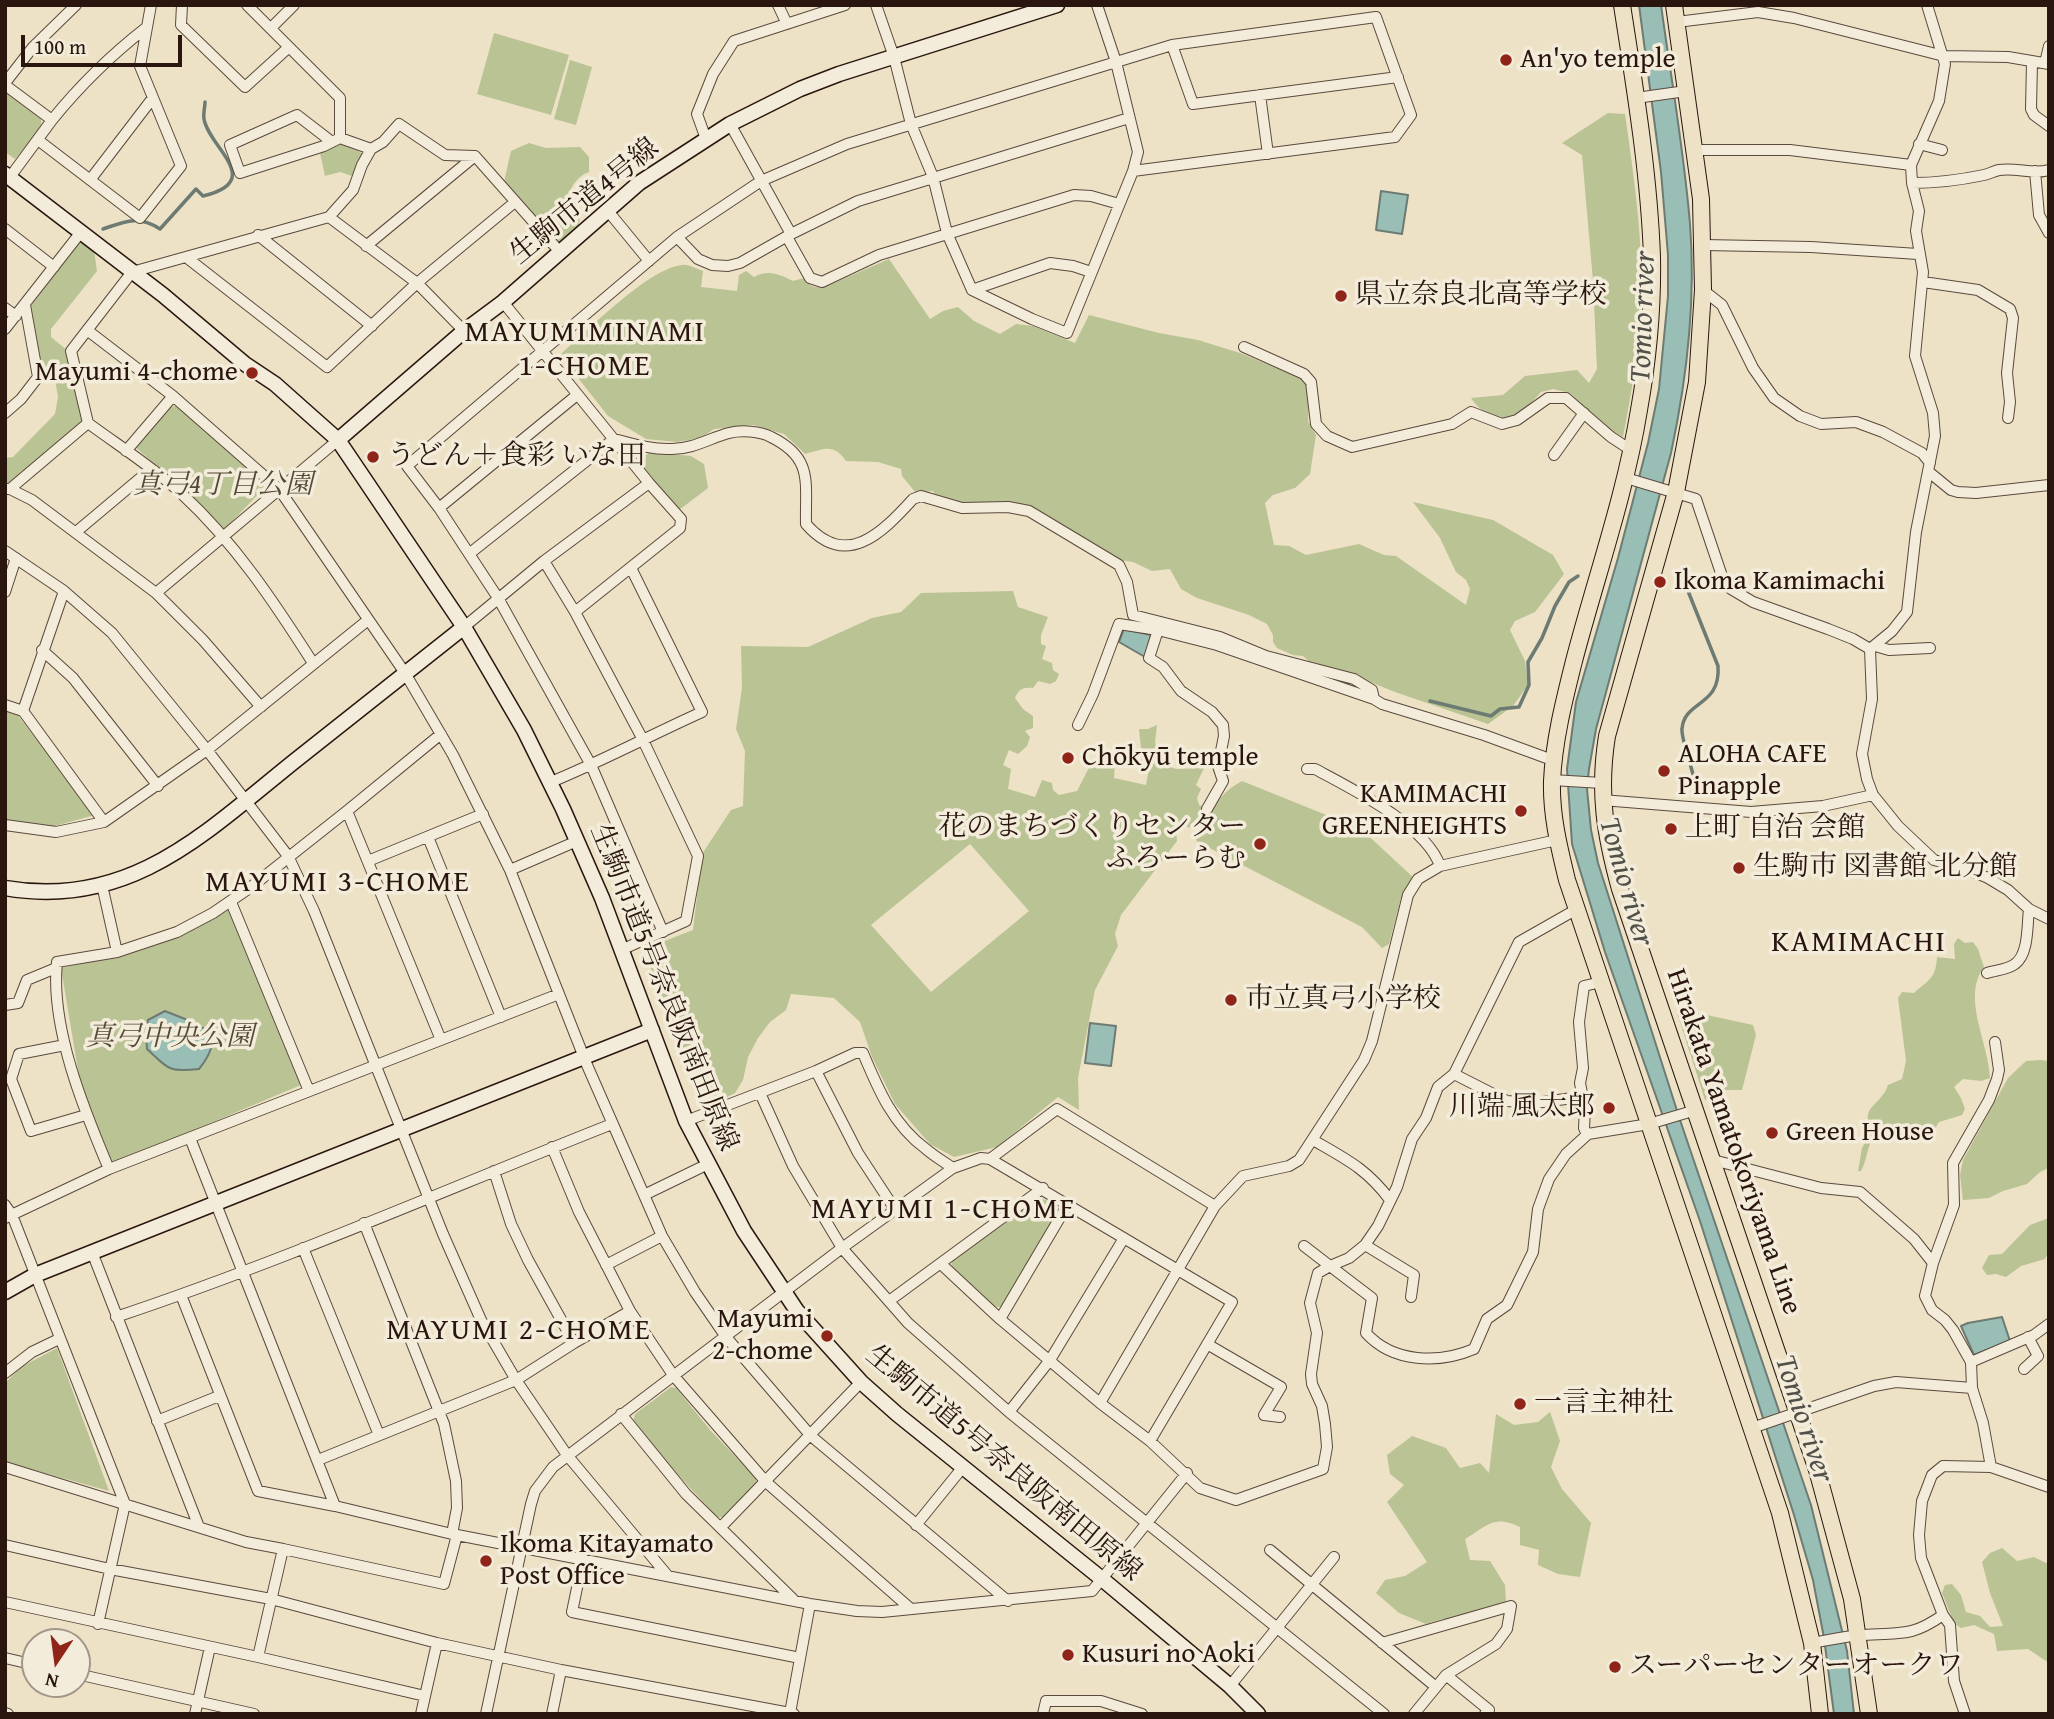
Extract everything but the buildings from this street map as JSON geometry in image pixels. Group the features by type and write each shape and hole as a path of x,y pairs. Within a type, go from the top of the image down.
{"main road":[{"path":"1622,5 1648,191 1652,259 1650,316 1645,369 1626,478 1558,725 1552,780 1557,840 1601,982 1780,1513 1812,1643 1820,1714"},
{"name":"Hirakata Yamatokoriyama Line","path":"1674,5 1695,150 1703,245 1703,290 1696,382 1676,492 1607,736 1602,792 1607,845 1817,1470 1837,1539 1857,1635 1869,1714"}],"street":[{"path":"52,120 5,84 33,47 76,5"},
{"path":"38,140 141,218 181,166 140,66 151,5"},
{"path":"182,5 181,25 246,87 289,47"},
{"path":"247,5 340,98 336,140"},
{"path":"271,28 294,5"},
{"path":"778,5 787,24"},
{"path":"706,139 697,114 713,74 734,41 845,5"},
{"path":"876,5 894,57 911,124 933,177 947,233 972,290 1067,333 1133,171 1138,152 1116,62 1097,5"},
{"name":"生駒市道4号線","path":"338,440 464,331 503,302 639,183 730,124 800,89 1057,5"},
{"path":"1927,5 1944,56 1939,101 1911,165 1919,211 1916,230 1923,282 1915,356 1933,413 1935,436 1916,532 1907,612 1872,648 1872,699 1862,754 1873,795 1898,826 1934,860 1987,878 2008,890 2029,909 2049,919"},
{"path":"1677,22 1758,12 1794,18 1944,56 2008,57 2047,64 2049,46"},
{"path":"663,932 592,765 498,597 439,508 407,466 677,237 761,181 847,144 1172,45 1377,17 1411,115 1395,137 1133,171"},
{"path":"8,176 91,74 147,27"},
{"path":"1172,45 1193,104 1398,77"},
{"path":"2032,62 2031,109 2034,115 2049,126"},
{"path":"1636,99 1686,91"},
{"path":"1260,95 1268,154"},
{"path":"90,180 152,99"},
{"path":"336,140 240,173 230,145 297,115 336,140 371,149"},
{"path":"677,237 698,259 712,265 729,267 858,201 1129,118"},
{"path":"313,663 267,592 223,536 181,493 88,423 71,351 132,272 329,217 353,190 371,149 383,142 399,124 445,155 475,156 560,252"},
{"path":"730,124 806,272 817,282 879,255 1074,195 1091,196 1119,204"},
{"path":"1919,144 1942,150"},
{"path":"1695,150 1790,150 1911,165"},
{"path":"366,246 475,156"},
{"path":"1912,183 1937,183 1987,175 1996,170 2049,170"},
{"path":"2035,171 2039,215 2049,233"},
{"name":"生駒市道5号奈良阪南田原線","path":"8,176 234,355 275,383 338,440 464,627 513,711 551,782 577,841 686,1121 744,1231 784,1292 820,1337 861,1382 1230,1686 1258,1714"},
{"path":"186,257 327,367 417,283 514,202"},
{"path":"608,211 649,261"},
{"path":"329,217 417,283 464,331"},
{"path":"5,229 54,267"},
{"path":"5,330 81,232"},
{"path":"258,235 372,326"},
{"path":"1703,245 1811,247 1918,254"},
{"path":"972,290 1050,263 1091,272"},
{"path":"1923,282 1978,290 2010,309 2013,318 2007,373 2010,402 2008,418"},
{"path":"1703,290 1722,305 1753,368 1774,398 1800,416 1821,424 1856,422 1883,432 1922,453 1930,467 1951,490 1958,492 1976,493 2049,485"},
{"path":"503,302 681,519 680,528 575,611"},
{"path":"5,412 21,399 38,377 24,305"},
{"path":"5,308 16,316"},
{"path":"87,330 173,396 279,488 405,673 441,734 510,870 584,1057 662,1236 726,1337 811,1436 1008,1601"},
{"path":"1244,347 1304,374 1311,382 1316,424 1327,436 1352,447 1452,424 1471,412 1484,415 1502,425 1517,420 1548,398 1566,398 1611,437 1632,450"},
{"path":"439,508 577,394"},
{"path":"126,451 173,396"},
{"path":"1554,454 1584,413"},
{"path":"88,423 8,489 32,500 156,593 203,640 261,707"},
{"path":"614,439 673,450 731,433 762,433 789,446 802,464 807,484 806,524 816,535 835,545 848,547 873,537 913,499 921,496 962,508 1008,507 1028,511 1119,565 1127,582 1133,615 1211,634 1266,656 1346,676 1372,690 1374,699"},
{"path":"469,554 614,439"},
{"path":"156,593 338,440"},
{"path":"76,532 151,469"},
{"path":"1626,478 1696,499 1724,582 1753,602 1872,648 1930,648"},
{"path":"5,888 66,891 102,885 157,865 171,857 246,801 544,561 649,483"},
{"path":"5,551 64,591 112,633 288,856 314,911 377,1065 460,1277 498,1350 567,1455 668,1576"},
{"path":"5,592 16,558"},
{"path":"544,561 575,611 642,738 698,856 686,921 621,950"},
{"path":"551,782 702,712 631,568"},
{"path":"23,711 64,591"},
{"path":"5,825 56,832 104,822 207,750 368,620"},
{"path":"1078,725 1093,694 1119,624 1158,630 1217,645 1555,761"},
{"path":"1158,630 1149,659 1163,667 1181,691 1212,712 1223,725 1224,736 1218,766 1223,780 1207,809"},
{"path":"42,650 73,678 158,786"},
{"path":"5,705 23,711 104,822"},
{"path":"109,1169 86,1115 65,1045 57,962 117,952 177,932 231,902 441,734"},
{"path":"1307,769 1315,769 1382,805 1435,851 1440,866"},
{"path":"1552,780 1602,792 1751,812 1823,806 1873,795"},
{"path":"347,811 441,1040"},
{"path":"368,860 483,814"},
{"path":"428,837 501,1017"},
{"path":"1100,1403 1215,1206 1243,1176 1289,1166 1299,1160 1364,1060 1372,1041 1408,895 1419,879 1440,866 1557,840"},
{"path":"510,870 577,841"},
{"path":"102,885 117,952"},
{"path":"231,902 309,1091"},
{"path":"941,1264 1000,1319 1150,1441 1200,1488 1236,1500 1323,1469 1325,1424 1311,1374 1317,1333 1310,1303 1318,1273 1349,1258 1365,1245 1378,1226 1397,1187 1412,1139 1426,1118 1438,1087 1454,1074 1519,942 1577,909"},
{"path":"1987,973 2006,969 2016,964 2022,956 2029,909"},
{"path":"5,1005 19,1003 27,980 56,968"},
{"path":"1587,1135 1580,1083 1583,1068 1579,1023 1584,986 1601,982"},
{"path":"9,1217 109,1169 559,994"},
{"path":"5,1292 35,1275 652,1030"},
{"path":"1991,1467 1983,1423 1972,1388 1971,1362 1953,1329 1932,1310 1925,1296 1933,1263 1954,1205 1953,1163 1989,1100 1997,1079 1999,1070 1995,1042"},
{"path":"65,1045 19,1054 11,1079 31,1130 86,1115"},
{"path":"686,1121 816,1071 855,1053 863,1053 878,1091 892,1114 924,1148 953,1168"},
{"path":"816,1071 858,1153 896,1211"},
{"path":"1454,1074 1507,1101 1535,1103 1581,1097"},
{"path":"760,1093 793,1166 842,1248 908,1323 1009,1412 1384,1714"},
{"path":"990,1159 1057,1110 1215,1206"},
{"path":"1304,1246 1372,1298 1366,1333 1373,1340 1409,1358 1428,1360 1462,1354 1474,1349 1487,1319 1507,1305 1533,1252 1535,1224 1549,1179 1566,1154 1587,1135 1649,1124 1696,1110"},
{"path":"116,1317 303,1248 612,1124"},
{"path":"190,1138 335,1506"},
{"path":"1313,1140 1360,1167 1390,1200"},
{"path":"552,1147 579,1212 630,1311 673,1375 766,1482 911,1609"},
{"path":"486,1714 535,1491 553,1467 842,1248 953,1168 981,1158 990,1159 1232,1302 1150,1441"},
{"path":"1713,1160 1821,1188 1860,1192 1914,1239 1933,1263"},
{"path":"644,1195 708,1164"},
{"path":"494,1171 517,1236 573,1343"},
{"path":"889,1301 1043,1188"},
{"path":"1000,1319 1068,1204"},
{"path":"5,1205 125,1504 98,1624"},
{"path":"5,1467 246,1542 444,1584 455,1535 455,1467 439,1413 364,1223"},
{"path":"606,1265 662,1236"},
{"path":"1009,1412 1050,1360 1124,1238"},
{"path":"1365,1245 1415,1275 1411,1297"},
{"path":"303,1248 379,1434"},
{"path":"92,1252 199,1527"},
{"path":"181,1295 258,1491 335,1506 455,1535 810,1604 857,1611 911,1609 1092,1591 1187,1474"},
{"path":"318,1460 516,1380 573,1343 630,1311"},
{"path":"1971,1362 2028,1338 2049,1324"},
{"path":"2024,1369 2038,1356 2028,1338"},
{"path":"5,1373 33,1352 59,1339"},
{"path":"1207,1344 1281,1387 1264,1415 1280,1417"},
{"path":"720,1527 861,1382"},
{"path":"1752,1429 1874,1386 1896,1382 1972,1388"},
{"path":"157,1421 219,1396"},
{"path":"621,1414 686,1494 793,1600"},
{"path":"1965,1714 1954,1681 1950,1625 1943,1615 1921,1558 1919,1535 1922,1501 1927,1485 1937,1469 1943,1466 1991,1467 2049,1487"},
{"path":"916,1525 962,1467"},
{"path":"5,1545 110,1569 271,1599 437,1643 735,1709 792,1713 810,1604"},
{"path":"258,1657 283,1549"},
{"path":"1270,1550 1436,1687"},
{"path":"1230,1686 1276,1626 1334,1558"},
{"path":"583,1559 572,1612 800,1658"},
{"path":"5,1602 425,1696"},
{"path":"1382,1643 1511,1606 1507,1629 1496,1644 1447,1675 1414,1714"},
{"path":"1812,1643 1857,1635 1897,1635 1917,1631 1943,1615"},
{"path":"421,1714 437,1643"},
{"path":"195,1714 210,1647"},
{"path":"552,1714 561,1670"},
{"path":"1447,1675 1489,1710 1485,1714"},
{"path":"91,1677 254,1714"},
{"path":"1043,1714 1046,1701 1101,1701 1142,1714"}],"green space":[{"path":"494,33 569,55 551,115 477,94"},
{"path":"570,60 592,67 576,125 554,119"},
{"path":"5,91 41,119 42,129 15,159 5,152"},
{"path":"1608,113 1625,114 1638,211 1641,260 1638,340 1623,437 1606,428 1570,393 1553,389 1541,392 1524,411 1507,420 1486,413 1471,398 1503,395 1525,376 1577,370 1589,383 1597,369 1593,281 1582,155 1562,143"},
{"path":"338,142 364,154 352,176 340,172 325,176 320,153"},
{"path":"529,143 546,148 580,147 589,157 589,172 574,184 566,203 580,218 578,227 557,243 504,182 511,151"},
{"path":"84,242 94,250 97,271 51,329 51,337 68,351 82,416 80,425 9,484 5,484 5,458 13,457 55,414 58,397 54,373 44,372 28,310 78,243"},
{"path":"889,259 930,319 943,311 958,307 974,321 1000,334 1016,324 1033,326 1075,343 1089,315 1198,340 1240,353 1303,379 1309,384 1308,421 1316,435 1310,474 1295,488 1273,495 1265,503 1274,545 1289,546 1306,555 1359,544 1384,555 1396,556 1466,605 1470,589 1466,580 1456,572 1440,538 1413,502 1493,520 1553,555 1564,574 1535,612 1515,621 1510,630 1525,661 1528,685 1513,706 1488,724 1350,674 1311,663 1303,656 1277,648 1267,624 1249,615 1197,598 1181,589 1170,569 1152,571 1098,551 1016,505 964,505 935,496 933,491 916,493 902,476 901,469 878,462 846,461 837,452 828,449 805,454 784,434 753,425 714,429 701,438 677,442 646,439 608,416 560,355 636,288 668,269 690,266 703,271 701,287 737,291 739,275 746,271 754,277 769,273 793,281 804,278 813,286 825,287"},
{"name":"真弓4丁目公園","path":"177,406 267,485 223,531 184,489 135,447 171,407"},
{"path":"650,452 691,456 704,464 708,488 679,510 641,466 641,459"},
{"path":"1013,591 1018,607 1048,617 1041,635 1041,644 1046,646 1042,659 1052,663 1053,670 1059,674 1056,681 1050,684 1038,681 1033,688 1024,688 1015,698 1023,709 1033,716 1033,728 1025,731 1030,737 1027,746 1018,754 1009,750 1003,765 1011,769 1008,789 1035,797 1042,780 1052,783 1053,790 1059,795 1077,791 1094,758 1115,762 1114,778 1146,785 1149,768 1140,763 1142,757 1139,729 1157,725 1155,742 1161,764 1176,769 1204,768 1196,785 1201,789 1197,798 1199,805 1205,807 1203,817 1190,828 1182,824 1176,831 1177,841 1121,915 1115,934 1118,946 1095,990 1078,1078 1079,1110 1058,1097 997,1147 954,1157 930,1144 895,1104 872,1057 860,1022 834,998 791,994 786,1010 770,1022 758,1038 748,1057 743,1080 735,1093 717,1102 699,1069 688,1071 644,949 693,930 702,854 731,810 743,806 745,751 736,729 742,688 741,646 808,647 872,618 901,612 921,593","holes":["970,844 1029,911 931,992 871,925"]},
{"path":"5,709 16,713 95,815 51,827 5,820"},
{"path":"1242,781 1361,829 1414,878 1401,898 1389,944 1382,948 1362,927 1195,839 1214,806 1226,792"},
{"name":"真弓中央公園","path":"229,910 301,1085 113,1164 79,1076 61,968 147,945"},
{"path":"1958,938 1965,943 1973,942 1984,967 1975,992 1990,1078 1981,1081 1963,1079 1954,1087 1965,1109 1962,1115 1939,1122 1933,1132 1901,1126 1880,1133 1872,1140 1863,1168 1858,1171 1862,1148 1872,1130 1868,1122 1869,1111 1888,1085 1902,1079 1906,1061 1898,998 1902,992 1914,993 1930,979 1937,957 1955,959 1954,944"},
{"path":"1688,1011 1753,1025 1756,1035 1742,1090 1725,1090 1705,1100 1677,1013"},
{"path":"2026,1061 2049,1061 2049,1168 2027,1184 1989,1198 1963,1200 1960,1175 1963,1160 2008,1078"},
{"path":"1037,1198 1054,1205 1058,1211 1001,1307 994,1307 951,1268 952,1261"},
{"path":"2049,1218 2049,1251 2045,1259 2021,1266 2006,1277 1987,1275 1982,1268 1989,1255 2002,1254 2030,1225"},
{"path":"57,1348 109,1491 5,1462 5,1383 21,1367"},
{"path":"671,1387 676,1388 711,1431 756,1478 756,1485 725,1517 717,1517 633,1421 635,1414"},
{"path":"1550,1412 1560,1441 1551,1467 1562,1489 1591,1523 1580,1577 1558,1574 1538,1565 1539,1550 1520,1545 1520,1527 1511,1523 1491,1523 1465,1539 1470,1560 1490,1561 1505,1585 1506,1602 1476,1623 1442,1619 1426,1624 1399,1613 1376,1593 1385,1580 1405,1576 1427,1562 1387,1502 1404,1485 1390,1474 1387,1455 1412,1436 1446,1448 1460,1468 1480,1463 1489,1473 1496,1414 1514,1425 1538,1422"},
{"path":"2002,1548 2017,1561 2034,1557 2046,1563 2049,1561 2049,1663 2028,1649 1997,1651 1994,1634 1974,1625 1961,1628 1954,1623 1942,1593 1945,1585 1952,1584 1961,1595 1966,1612 1980,1616 1990,1627 2003,1626 1982,1562 1990,1553"}],"water":[{"path":"1639,5 1661,5 1690,224 1691,310 1686,368 1671,453 1596,729 1587,789 1591,830 1598,863 1680,1120 1811,1505 1847,1651 1854,1714 1834,1714 1813,1580 1794,1515 1700,1221 1605,952 1572,844 1567,769 1576,702 1648,443 1659,389 1668,296 1668,255 1661,172"},
{"path":"1381,191 1408,195 1402,234 1376,230"},
{"path":"1124,629 1151,635 1145,657 1119,642"},
{"path":"165,1011 206,1030 212,1045 199,1069 175,1070 147,1049 148,1020"},
{"path":"1090,1023 1116,1026 1111,1066 1085,1063"},
{"path":"2002,1317 2010,1341 1974,1355 1961,1326"}],"waterway":[{"path":"103,229 138,221 160,229 196,189 203,196 221,190 230,182 232,173 229,163 204,119 205,102"},
{"path":"1430,701 1491,716 1500,709 1519,707 1529,685 1528,662 1542,638 1555,606 1569,582 1578,576"},
{"path":"1686,586 1718,666 1714,689 1689,713 1682,729 1695,783"}],"place":[{"name":"An'yo temple","path":"1506,60"},
{"name":"県立奈良北高等学校","path":"1341,296"},
{"name":"Mayumi 4-chome","path":"252,373"},
{"name":"うどん＋食彩 いな田","path":"373,457"},
{"name":"Ikoma Kamimachi","path":"1660,582"},
{"name":"Chōkyū temple","path":"1068,758"},
{"name":"ALOHA CAFE Pinapple","path":"1664,771"},
{"name":"KAMIMACHI GREENHEIGHTS","path":"1521,811"},
{"name":"上町 自治 会館","path":"1671,829"},
{"name":"花のまちづくりセンター ふろーらむ","path":"1260,844"},
{"name":"生駒市 図書館 北分館","path":"1739,868"},
{"name":"市立真弓小学校","path":"1231,1000"},
{"name":"川端 風太郎","path":"1609,1108"},
{"name":"Green House","path":"1772,1133"},
{"name":"Mayumi 2-chome","path":"827,1336"},
{"name":"一言主神社","path":"1520,1404"},
{"name":"Ikoma Kitayamato Post Office","path":"486,1561"},
{"name":"Kusuri no Aoki","path":"1068,1655"},
{"name":"スーパーセンターオークワ","path":"1615,1667"}],"district":[{"name":"MAYUMIMINAMI 1-CHOME","path":"585,350"},
{"name":"MAYUMI 3-CHOME","path":"338,883"},
{"name":"KAMIMACHI","path":"1859,943"},
{"name":"MAYUMI 1-CHOME","path":"944,1210"},
{"name":"MAYUMI 2-CHOME","path":"519,1331"}],"water label":[{"name":"Tomio river","path":"1644,317"},
{"name":"Tomio river","path":"1625,882"},
{"name":"Tomio river","path":"1803,1419"}]}
